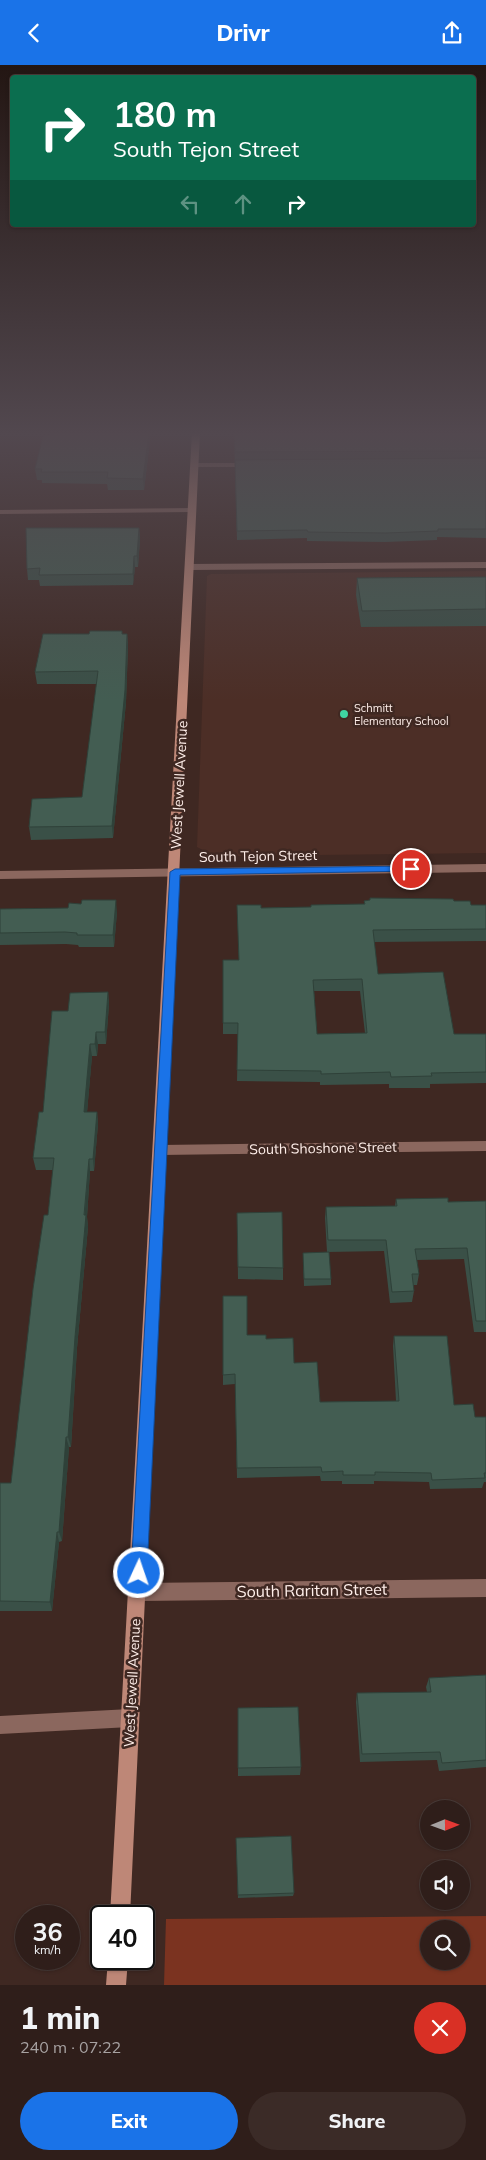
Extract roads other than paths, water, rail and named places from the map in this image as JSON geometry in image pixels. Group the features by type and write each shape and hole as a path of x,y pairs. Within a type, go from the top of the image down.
{"street":[{"name":"West Jewell Avenue","path":"121,1905 175,872 191,522"},
{"path":"189,567 486,565"},
{"name":"South Tejon Street","path":"0,875 486,868"},
{"name":"South Shoshone Street","path":"160,1150 486,1146"},
{"name":"South Raritan Street","path":"138,1592 486,1588"},
{"path":"0,1725 130,1718"},
{"path":"116,1985 117,1970"}],"place":[{"name":"Schmitt Elementary School","path":"344,714"}]}
